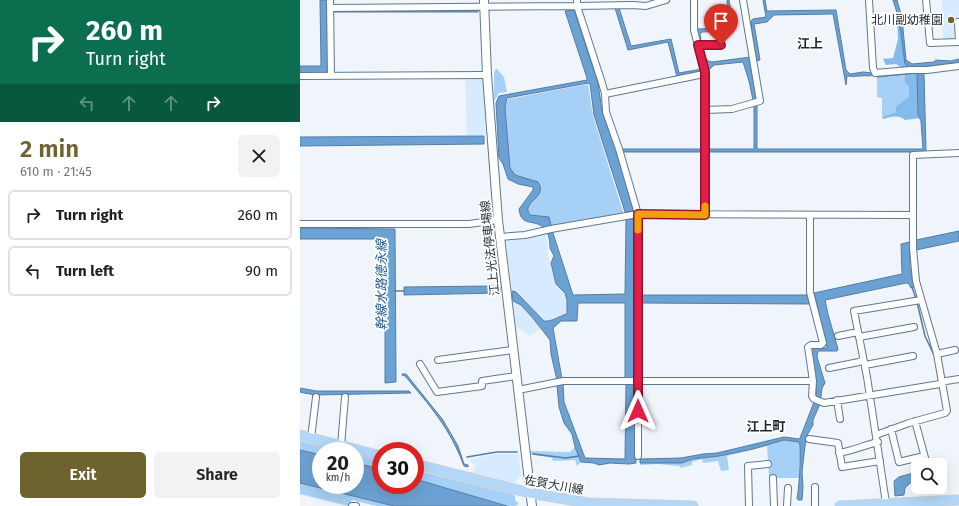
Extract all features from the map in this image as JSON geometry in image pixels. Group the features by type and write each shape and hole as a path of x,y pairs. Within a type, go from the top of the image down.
{"main road":[{"name":"江上光法停車場線","path":"488,3 487,74 498,220 532,504"},
{"path":"300,436 326,442"},
{"name":"佐賀大川線","path":"424,466 530,493 588,503 693,506"},
{"path":"840,506 959,500"}],"street":[{"path":"330,0 331,76"},
{"path":"330,8 488,3 617,6 632,4 646,6 666,0"},
{"path":"694,0 694,30 701,45 704,72 705,215"},
{"path":"705,110 732,109 760,101 743,0"},
{"path":"869,0 873,68 875,72 927,70 959,66"},
{"path":"926,0 930,43 959,42 958,22"},
{"path":"573,5 605,94 606,112 619,149 633,215 638,299 633,381 638,456"},
{"path":"701,45 721,45"},
{"path":"605,94 704,72"},
{"path":"300,76 487,74"},
{"path":"876,435 915,421 945,413 947,410 937,354 914,270 913,155 959,153"},
{"path":"500,237 525,235 633,215 913,215"},
{"path":"810,215 810,292 823,343 822,345 811,345 808,347 813,381 812,396 814,399 822,402 837,400 959,379"},
{"path":"300,224 469,224 498,220"},
{"path":"886,503 878,442 854,311 921,300"},
{"path":"838,336 914,327"},
{"path":"438,360 514,350"},
{"path":"937,354 955,350"},
{"path":"829,368 859,362 913,356"},
{"path":"420,364 437,392 482,386 482,381 516,376"},
{"path":"518,390 562,381 813,381"},
{"path":"311,438 316,397"},
{"path":"341,442 345,397"},
{"path":"837,400 840,419"},
{"path":"891,429 899,462 924,456 915,421"},
{"path":"809,439 838,444 842,467 880,461"},
{"path":"839,452 850,451 861,446 878,442"},
{"path":"749,506 748,466 768,464"},
{"path":"773,478 774,506"},
{"path":"815,487 815,506"},
{"path":"787,506 788,488"}],"shaded area":[{"path":"320,0 328,0 329,74 300,73 300,66 321,66"},
{"path":"727,0 729,0 734,28 729,31 702,32 700,34 701,41 699,42 697,29 727,28 729,25"},
{"path":"763,0 765,0 767,11 836,10 846,70 850,74 863,72 872,73 871,76 847,76 846,85 833,14 774,15 767,22 754,24 760,60 755,61 751,21 753,19 766,17"},
{"path":"893,0 897,0 902,18 906,60 912,64 934,62 936,60 951,61 959,59 959,63 910,68 905,64 899,19"},
{"name":"北川副幼稚園","path":"942,0 959,0 959,40 943,41"},
{"path":"615,8 619,8 631,46 671,39 679,73 702,69 702,72 677,77 668,42 628,50"},
{"path":"478,9 478,12 334,12 334,10"},
{"path":"574,10 598,83 602,111 617,151 634,211 625,212 594,115 590,84 588,83 507,98 505,108 510,168 515,175 538,182 540,192 531,203 528,211 530,215 549,217 573,295 625,294 626,219 635,219 635,378 625,378 625,303 578,303 577,321 561,321 553,328 562,379 557,380 551,354 550,340 521,305 513,301 512,291 516,292 544,321 553,320 567,314 567,300 565,293 556,284 551,263 554,256 550,248 547,232 542,226 526,221 520,215 519,209 533,190 533,187 518,184 508,179 503,164 499,158 496,103 499,96 587,80 565,11"},
{"path":"897,19 899,19 905,63 910,68 903,69 896,64 886,65 883,59 893,58 898,39"},
{"path":"702,46 706,59 712,62 751,57 756,98 753,100 743,62 714,65 707,72 708,65 705,61"},
{"path":"496,68 504,77 507,92 499,93 494,101 494,73"},
{"path":"910,72 924,73 926,151 924,152 623,152 622,149 754,149 754,104 757,104 757,149 923,149 921,121 918,115 917,73 877,77 877,75"},
{"path":"917,73 918,76 918,115 920,118 905,120 894,116 883,119 882,117 896,112 896,106 909,97 909,87 905,83 905,74"},
{"path":"905,74 905,83 909,87 909,97 896,106 896,112 882,117 882,98 877,97 877,77"},
{"path":"465,76 483,77 486,135 467,135"},
{"path":"588,84 593,116 624,215 551,227 549,217 530,215 528,212 529,206 540,192 541,186 515,175 510,168 505,108 508,99"},
{"path":"484,136 484,144 300,146 300,137"},
{"path":"300,228 395,229 396,382 385,383 385,239 300,239"},
{"path":"959,231 959,241 916,250 916,240"},
{"path":"545,232 548,245 548,255 557,285 565,292 567,300 567,314 559,316 549,322 544,321 516,292 512,291 506,238"},
{"path":"910,242 910,269 914,287 911,288 909,284 906,283 825,300 838,349 837,351 818,351 817,357 825,383 822,388 820,404 813,420 813,425 806,437 802,472 802,500 798,500 797,498 800,460 799,442 784,440 753,449 719,456 693,459 682,463 640,463 640,459 681,458 717,453 784,437 799,439 816,397 816,383 811,350 813,348 827,347 814,293 902,274 901,244"},
{"path":"404,287 500,287 500,293 404,295"},
{"path":"641,295 807,295 810,304 641,303"},
{"path":"513,301 521,305 541,328 529,336 524,331 516,328"},
{"path":"402,374 406,374 443,420 458,446 464,464 468,465 468,467 464,466 452,440 439,418"},
{"path":"563,384 564,402 585,458 625,459 626,384 635,384 636,463 610,463 599,465 581,462 572,434 564,423 559,407 557,385"},
{"path":"300,388 316,391 409,391 411,393 316,395 300,392"},
{"path":"784,440 800,442 799,478 769,478 767,446 727,456 729,470 721,471 718,461 703,463 702,459 692,462 692,465 681,468 679,466 658,464 640,465 640,463 682,463 693,459 719,456 753,449"},
{"path":"300,441 312,444 312,453 300,450"},
{"path":"575,447 581,462 577,466 575,460 553,461 552,458 530,454 530,451 570,452"},
{"path":"300,450 312,453 312,486 300,483"},
{"path":"497,454 519,454 521,476 514,483 473,473 476,465 471,463 470,459"},
{"path":"364,457 372,459 372,467 364,465"},
{"path":"364,465 372,467 372,494 424,494 424,482 507,506 394,506 345,494 364,494"},
{"path":"424,472 515,495 515,500 519,504 515,506 507,506 424,482"},
{"path":"911,474 911,483 905,488 904,495 895,496 894,481 899,477"},
{"path":"300,483 312,486 312,494 345,494 394,506 376,506 352,500 348,506 300,494"}],"waterway":[{"path":"912,287 916,299"},
{"name":"幹線水路徳永線","path":"394,291 404,291"},
{"path":"917,302 925,336 934,355"},
{"path":"467,457 497,452 517,452"},
{"path":"533,454 566,458 579,456"}],"slow traffic":[{"path":"638,230 638,214 705,215 705,206"}],"place":[{"name":"北川副幼稚園","path":"951,20"}],"district":[{"name":"江上","path":"810,43"},
{"name":"江上町","path":"766,426"}],"route":[{"path":"638,411 638,214 705,215 705,72 698,45 721,45"}]}
